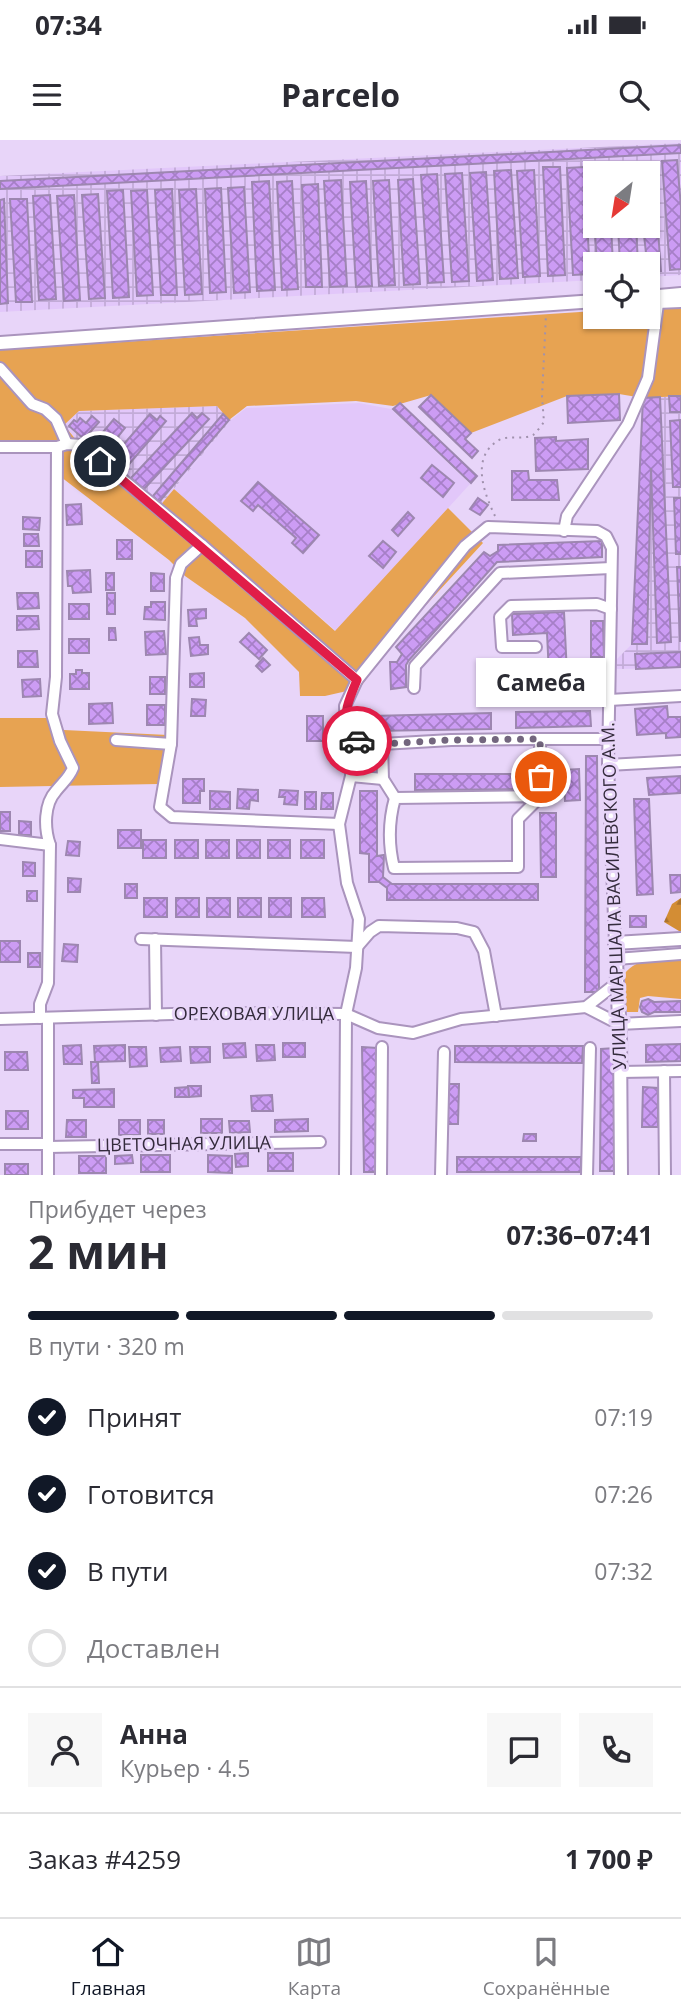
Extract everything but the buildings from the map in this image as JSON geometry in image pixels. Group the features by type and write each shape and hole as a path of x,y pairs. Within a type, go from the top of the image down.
{"main road":[{"path":"660,297 681,294"},
{"path":"0,343 583,301"},
{"path":"615,943 681,939"},
{"name":"УЛИЦА МАРШАЛА ВАСИЛЕВСКОГО А.М.","path":"615,943 621,1175"}],"street":[{"path":"660,299 681,302"},
{"path":"608,739 451,740 382,744 355,741 346,734 345,706 357,680 465,546 488,527 564,531 567,516 628,424 648,378 652,329"},
{"path":"0,368 32,404 45,409 56,419 62,446 56,677 52,714 60,741 73,768 54,793 47,808 47,836 50,845 48,983 40,1004 44,1018 48,1175"},
{"path":"0,447 81,446 202,545 357,680"},
{"name":"УЛИЦА МАРШАЛА ВАСИЛЕВСКОГО А.М.","path":"564,531 597,531 606,536 612,548 608,765 615,943"},
{"path":"202,545 181,564 176,578 171,744 160,807 172,817 339,824"},
{"path":"414,688 415,666 500,573 611,568"},
{"path":"536,647 502,647 500,617 511,606 611,603"},
{"path":"609,700 681,696"},
{"path":"382,744 383,779 395,798 389,818 389,849 394,869 518,867 519,819 541,796 540,739"},
{"path":"116,740 171,744"},
{"path":"345,1175 346,1014 356,968 359,919 347,883 339,824 351,776 355,741"},
{"path":"608,765 681,761"},
{"path":"351,776 383,779"},
{"path":"395,798 541,796"},
{"path":"0,839 50,845"},
{"path":"357,947 379,926 457,928 474,932 484,951 496,1016"},
{"path":"141,939 357,947"},
{"path":"155,939 156,1015"},
{"path":"616,960 681,954"},
{"path":"618,982 586,1007 619,1024 681,1021"},
{"name":"ОРЕХОВАЯ УЛИЦА","path":"0,1019 346,1014 378,1028 413,1033 461,1019 586,1007"},
{"path":"381,1175 383,1047"},
{"path":"587,1175 590,1048"},
{"path":"441,1175 444,1052"},
{"path":"664,1071 666,1175"},
{"path":"620,1072 681,1071"},
{"name":"ЦВЕТОЧНАЯ УЛИЦА","path":"0,1144 320,1142"}],"path":[{"path":"488,527 496,517 484,493 482,463 490,449 500,440 532,435 544,422 542,397 546,304"}],"shaded area":[{"path":"681,143 681,275 660,276 660,252 583,252 583,281 0,312 0,176"},
{"path":"681,306 681,396 567,396 471,433 431,395 393,406 356,401 247,406 229,420 217,406 79,411 64,425 81,446 158,508 174,489 335,631 448,508 483,543 391,643 360,688 325,696 300,696 299,672 245,618 185,576 169,560 61,477 48,443 0,444 0,350 583,312 583,329 660,329 660,307"},
{"path":"681,396 681,668 617,669 616,660 632,644 643,398"},
{"path":"359,403 391,409 470,484 336,631 174,489 231,420 246,408"},
{"path":"217,406 231,420 158,508 81,445 64,425 79,411"},
{"path":"0,718 47,718 64,730 168,735 158,784 0,787"},
{"path":"681,959 681,999 648,996 640,998 638,1012 627,1012 624,1007 624,974 630,968 650,960"}],"green space":[{"path":"681,898 679,931 664,922 672,904"}],"way so far":[{"path":"357,741 382,744 540,739 541,777"}],"place":[{"name":"Самеба","path":"541,777"}],"route":[{"path":"100,461 357,680 345,706 345,725 346,734 357,741"}]}
